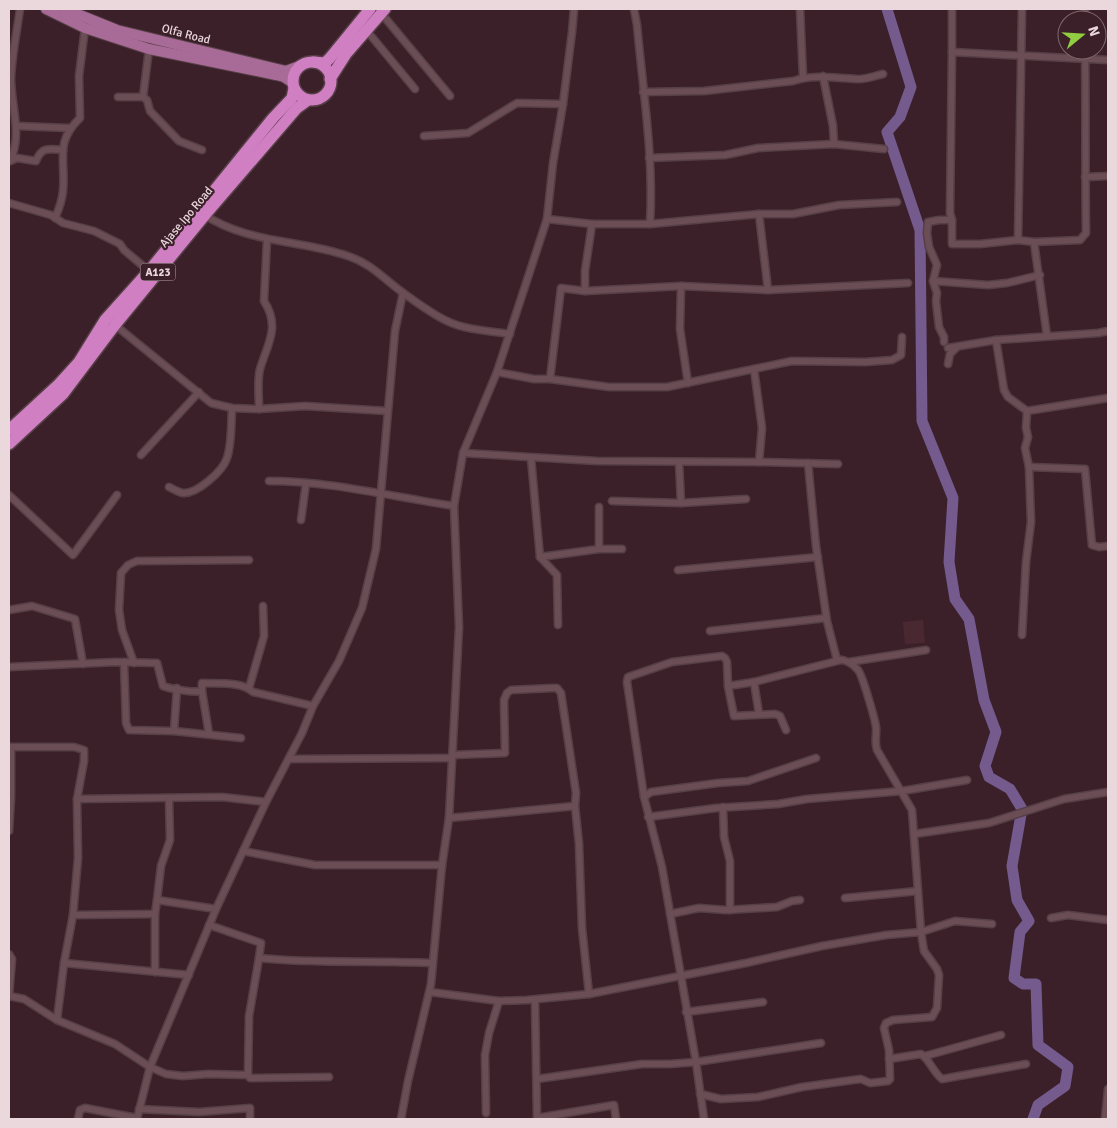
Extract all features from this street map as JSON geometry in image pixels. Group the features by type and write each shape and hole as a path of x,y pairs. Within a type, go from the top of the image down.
{"highway":[{"path":"307,64 325,63 378,10"},
{"name":"A123","path":"308,100 317,99 325,94 330,84 330,79 343,59 367,31 378,10"},
{"path":"307,64 324,68 330,79"},
{"name":"A123","path":"294,86 295,73 307,64"},
{"path":"294,86 302,98 308,100"},
{"name":"Ajase Ipo Road","path":"9,444 62,394 273,118 292,98 294,86"},
{"name":"Ajase Ipo Road","path":"9,430 47,397 79,362 105,320 297,108 308,100"}],"main road":[{"path":"46,9 84,28 150,49 284,77 294,86"},
{"name":"Olfa Road","path":"66,9 117,30 286,71 307,64"}],"street":[{"path":"9,161 13,155 17,126 12,103 11,77 20,9"},
{"path":"401,1119 408,1081 430,992 442,865 449,818 459,627 454,506 463,453 497,372 547,219 574,9"},
{"path":"634,9 649,158 650,224"},
{"path":"800,9 803,77"},
{"path":"952,9 950,213 952,220 952,244 980,244 1018,240 1034,242 1080,240 1086,233 1085,60"},
{"path":"1018,240 1022,9"},
{"path":"378,10 450,96"},
{"path":"55,218 63,190 64,141 69,128 80,118 79,76 84,28"},
{"path":"367,31 415,89"},
{"path":"143,97 150,49"},
{"path":"952,52 1057,58"},
{"path":"643,92 704,92 793,81 803,77 823,76 858,80 883,74"},
{"path":"823,76 833,126 834,144"},
{"path":"118,97 143,97 147,100 150,111 179,140 202,150"},
{"path":"424,136 468,133 517,103 563,104"},
{"path":"17,126 69,128"},
{"path":"649,158 725,155 758,148 834,144 884,149"},
{"path":"9,161 17,158 36,162 42,150 63,150"},
{"path":"1085,177 1108,176"},
{"path":"547,219 592,224 650,224 759,214 793,214 840,205 897,202"},
{"path":"9,203 55,218 62,223 94,231 120,244 124,250 148,271"},
{"path":"202,213 238,232 267,240 309,245 348,256 370,266 403,293 447,322 510,334"},
{"path":"759,214 768,290"},
{"path":"944,342 944,337 939,327 937,293 933,281 936,265 929,247 927,233 928,222 952,220"},
{"path":"585,291 585,271 592,224"},
{"path":"258,409 259,371 272,334 269,312 264,301 267,240"},
{"path":"1034,242 1047,336"},
{"path":"933,281 988,285 1040,276"},
{"path":"550,379 561,288 585,291 681,286 768,290 908,283"},
{"path":"681,286 680,329 688,383"},
{"path":"78,1119 80,1110 85,1108 137,1119 150,1067 209,924 313,706 340,661 362,608 376,549 395,331 403,293"},
{"path":"115,325 211,403 232,408 258,409 304,406 387,411"},
{"path":"948,348 996,340 1108,331"},
{"path":"497,372 534,379 550,379 609,387 667,387 792,361 853,363 892,360 901,355 902,338"},
{"path":"996,340 1004,390 1008,397 1027,411 1108,398"},
{"path":"948,364 950,354 957,347"},
{"path":"754,369 762,428 760,462"},
{"path":"141,455 199,392"},
{"path":"168,487 182,493 192,492 211,479 224,465 228,457 232,408"},
{"path":"1022,635 1026,562 1031,522 1029,467 1025,448 1028,437 1026,428 1027,411"},
{"path":"463,453 597,462 838,464"},
{"path":"531,458 540,557 557,575 558,625"},
{"path":"679,462 681,503"},
{"path":"808,463 826,618 837,660 849,662 926,650"},
{"path":"1029,467 1085,470 1092,545 1099,547 1108,546"},
{"path":"269,481 306,483 381,493 454,506"},
{"path":"300,520 306,483"},
{"path":"9,495 73,555 117,495"},
{"path":"612,502 681,503 746,498"},
{"path":"599,507 599,549"},
{"path":"540,557 599,549 622,550"},
{"path":"678,570 818,557"},
{"path":"134,663 122,630 119,610 121,573 128,565 137,561 249,560"},
{"path":"9,610 32,606 75,619 83,664"},
{"path":"248,688 264,636 263,606"},
{"path":"710,631 826,618"},
{"path":"704,1119 662,867 644,798 632,728 628,677 672,662 722,656 727,662 728,686 734,716 775,714 780,716 786,730"},
{"path":"728,686 754,682 841,660"},
{"path":"124,662 126,723 129,730 174,731 241,738"},
{"path":"9,667 124,662 157,664 163,686 199,693 202,691"},
{"path":"700,1094 721,1099 758,1097 802,1087 846,1081 860,1080 870,1083 888,1081 890,1079 889,1059 884,1028 886,1023 893,1020 932,1017 937,1008 937,969 924,951 921,932 912,810 874,743 877,730 875,718 859,671 849,662"},
{"path":"754,682 759,714"},
{"path":"209,734 202,683 248,688 253,692 313,706"},
{"path":"174,731 177,688"},
{"path":"289,759 502,754 505,753 504,700 507,693 511,690 557,688 561,693 576,793 575,806 579,844 582,928 589,994"},
{"path":"9,831 11,797 10,747 74,747 84,750 84,761 77,799 78,858 73,915 64,963 57,1020"},
{"path":"644,798 651,792 748,781 816,758"},
{"path":"648,818 723,807 778,804 807,799 902,791 967,780"},
{"path":"914,834 989,822 1064,799 1108,792"},
{"path":"77,799 222,797 266,802"},
{"path":"155,972 155,914 161,866 170,840 169,798"},
{"path":"449,818 575,806"},
{"path":"723,807 724,837 730,861 730,910"},
{"path":"243,851 315,865 442,865"},
{"path":"845,898 918,891"},
{"path":"157,900 216,909"},
{"path":"670,914 699,908 730,910 777,907 792,900 800,900"},
{"path":"73,915 155,914"},
{"path":"1051,918 1068,915 1108,920"},
{"path":"430,992 499,1001 535,1000 589,994 680,977 822,946 886,935 921,932 955,921 992,924"},
{"path":"209,924 261,942 249,1016 248,1075"},
{"path":"9,954 12,960 9,996 24,1000 57,1020 114,1044 150,1067 166,1074 183,1076 208,1074 248,1075 250,1078 269,1079 329,1077"},
{"path":"259,958 290,961 432,963"},
{"path":"64,963 189,975"},
{"path":"535,1000 537,1118 614,1105 616,1119"},
{"path":"486,1113 486,1055 489,1033 499,1001"},
{"path":"686,1012 763,1002"},
{"path":"889,1059 921,1054 925,1056 1000,1035"},
{"path":"537,1079 642,1064 696,1062 821,1043"},
{"path":"925,1056 937,1076 942,1079 1026,1064"},
{"path":"1105,1119 1108,1106 1108,1088"},
{"path":"139,1109 198,1112 250,1108 250,1119"}],"shaded area":[{"path":"923,620 925,643 905,644 903,622"}],"waterway":[{"path":"887,9 911,87 900,117 887,132 920,230 922,421 953,498 949,562 955,599 969,619 984,700 996,732 985,766 989,777 1010,789 1022,809 1012,866 1017,900 1029,921 1020,932 1014,978 1023,984 1036,984 1038,1045 1068,1067 1065,1086 1038,1105 1033,1119"}]}
